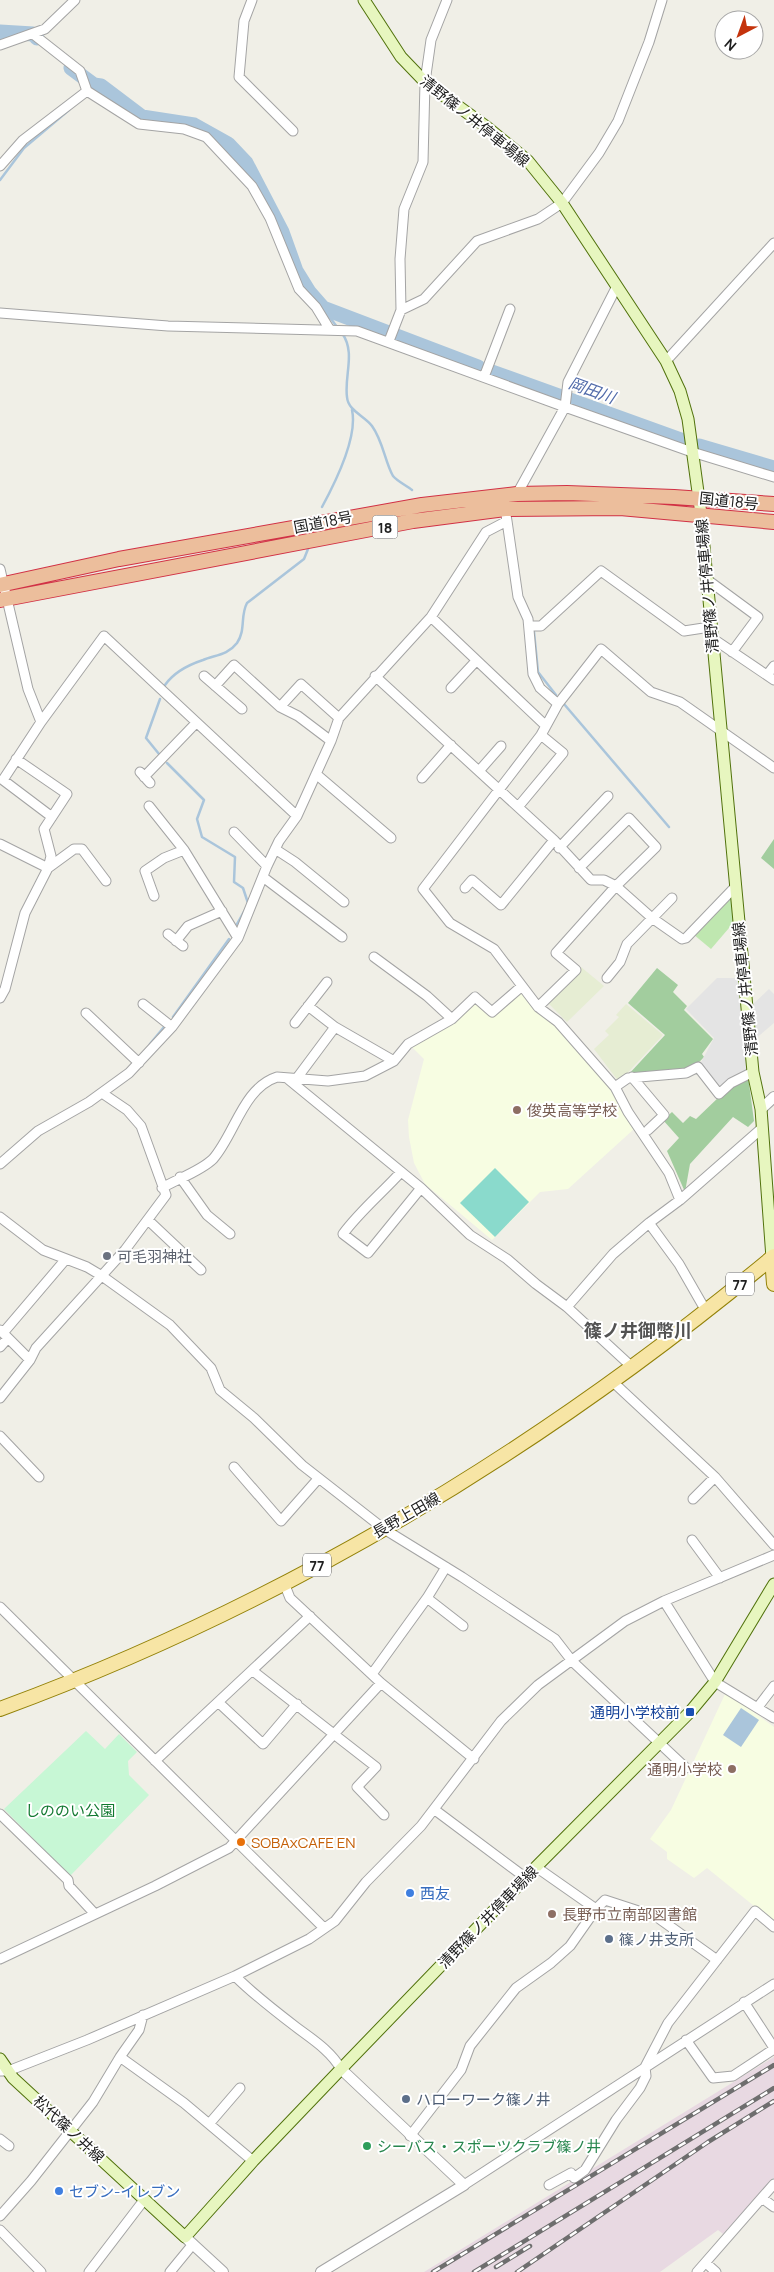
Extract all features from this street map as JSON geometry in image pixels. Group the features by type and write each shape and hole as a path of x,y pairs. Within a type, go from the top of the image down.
{"highway":[{"name":"国道18号","path":"2,585 119,559 422,505 517,494 567,493 697,498 774,504"},
{"name":"国道18号","path":"4,599 413,521 620,508 774,522"}],"main road":[{"name":"清野篠ノ井停車場線","path":"364,0 401,57 425,82 488,128 528,161 562,203 666,361 680,390 688,419 697,498 701,514 705,578 753,1072 761,1109 761,1130 773,1257"},
{"path":"773,1257 774,1284"},
{"name":"長野上田線","path":"0,1709 178,1635 284,1583 384,1529 493,1463 612,1382 706,1312 773,1257"},
{"name":"清野篠ノ井停車場線","path":"189,2240 253,2161 536,1867 690,1712 715,1682 774,1584"},
{"name":"松代篠ノ井線","path":"0,2059 4,2071 189,2240"}],"street":[{"path":"0,45 45,29 75,0"},
{"path":"252,0 244,21 239,77 293,131"},
{"path":"391,337 401,310 401,231 404,210 423,162 425,82 431,40 447,0"},
{"path":"401,310 424,299 477,241 538,219 562,203 599,153 618,121 649,42 662,0"},
{"path":"33,34 80,71 87,91 139,124 184,129 206,137 252,186 270,218 299,289 338,330"},
{"path":"0,166 23,140 87,91"},
{"path":"666,361 774,243"},
{"path":"517,494 565,401 568,382 617,286"},
{"path":"484,377 510,308"},
{"path":"0,313 168,326 357,331 391,337 484,377 565,401 692,452 774,477"},
{"path":"0,1164 38,1132 102,1093 129,1073 172,1027 238,938 267,866 275,849 297,816 331,741 339,718 375,676 431,617 486,532 506,515"},
{"path":"506,515 518,597 528,619 533,674 540,688 558,704"},
{"path":"0,569 4,599 28,689 40,722"},
{"path":"529,626 541,626 601,571 684,630 711,633 732,652 771,677 774,666"},
{"path":"705,578 758,617 732,652"},
{"path":"431,617 545,725"},
{"path":"52,817 3,780 40,722 104,636 297,816"},
{"path":"680,1200 669,1173 628,1112 615,1087 558,1022 538,1007 494,949 450,922 423,889 500,791 541,734 558,704 601,649 651,692 680,702 774,768"},
{"path":"451,688 476,660"},
{"path":"215,686 234,665 280,707 298,716 331,741"},
{"path":"204,676 242,709"},
{"path":"375,676 518,807 591,880 604,880 616,886 652,918 682,939 686,938 735,887"},
{"path":"280,707 301,684 339,718"},
{"path":"145,777 196,723"},
{"path":"518,807 562,753 541,734"},
{"path":"422,778 451,745"},
{"path":"479,771 501,746"},
{"path":"0,998 5,989 25,913 48,868 51,856 44,829 67,794 16,759"},
{"path":"316,774 391,838"},
{"path":"465,888 472,880 501,905 556,844 608,796"},
{"path":"149,806 184,850 238,938"},
{"path":"538,1007 576,970 556,953 616,886 656,847 628,818 579,868"},
{"path":"234,832 267,866"},
{"path":"2,848 48,868"},
{"path":"48,868 74,849 82,848 106,880"},
{"path":"275,849 295,862 344,902"},
{"path":"154,896 145,872 164,858 184,850"},
{"path":"263,877 342,937"},
{"path":"608,978 620,962 627,944 672,898"},
{"path":"168,934 180,943 188,926 222,911"},
{"path":"374,957 427,996 452,1019"},
{"path":"295,1022 327,982"},
{"path":"162,1188 212,1160 224,1144 252,1094 269,1080 277,1077 328,1081 360,1077 394,1061 408,1044 452,1019 475,997 492,1012 522,986"},
{"path":"143,1004 172,1027"},
{"path":"308,1006 335,1027 394,1061"},
{"path":"86,1013 139,1063"},
{"path":"292,1079 335,1027"},
{"path":"615,1087 632,1077 686,1073 698,1067 719,1094 731,1084 753,1072"},
{"path":"632,1077 664,1115 648,1130"},
{"path":"292,1079 421,1188 470,1235 507,1259 567,1307 632,1367"},
{"path":"0,1398 30,1360 36,1348 102,1276 166,1195 141,1126 126,1110 102,1093"},
{"path":"761,1109 774,1096"},
{"path":"567,1307 613,1254 649,1223 680,1200 761,1130"},
{"path":"401,1172 379,1198 357,1216 344,1234 368,1253 421,1188"},
{"path":"180,1177 207,1216 230,1234"},
{"path":"0,1217 43,1250 87,1267 102,1276 170,1325 211,1368 220,1390 254,1418 318,1479 384,1529 446,1567 554,1639 572,1661 686,1768"},
{"path":"148,1220 201,1270"},
{"path":"649,1223 679,1264 706,1312"},
{"path":"0,1347 4,1333 66,1259"},
{"path":"4,1333 30,1360"},
{"path":"612,1382 715,1477 774,1545"},
{"path":"0,1436 39,1477"},
{"path":"234,1467 281,1521 318,1479"},
{"path":"693,1499 715,1477"},
{"path":"692,1540 720,1578"},
{"path":"4,2071 87,2040 235,1976 309,1939 335,1921 366,1882 435,1810 500,1721 538,1685 625,1621 664,1601 774,1555"},
{"path":"372,1674 427,1598 446,1567"},
{"path":"284,1583 290,1598 380,1683 474,1758"},
{"path":"427,1598 463,1626"},
{"path":"664,1601 715,1682 774,1718"},
{"path":"0,1607 235,1842 324,1928"},
{"path":"155,1761 310,1616"},
{"path":"253,1671 376,1767 357,1787 384,1815"},
{"path":"0,1959 94,1913 155,1886 229,1848 380,1683"},
{"path":"758,1707 774,1686"},
{"path":"218,1702 263,1744 296,1704"},
{"path":"435,1810 526,1878"},
{"path":"0,1814 68,1880 69,1886 94,1913"},
{"path":"536,1867 596,1909"},
{"path":"410,2136 461,2070 470,2046 516,1988 570,1946 596,1909 605,1900 657,1917 717,1960"},
{"path":"549,2185 570,2173 574,2178 585,2170 616,2120 640,2088 646,2076 646,2067 668,2023 755,1911 774,1928"},
{"path":"235,1976 250,1992 322,2046 336,2059 341,2069 464,2185"},
{"path":"321,2272 464,2185 774,1984"},
{"path":"686,2040 713,2078 732,2076 774,2048 744,2002"},
{"path":"0,2216 94,2102 120,2057 139,2030 143,2015"},
{"path":"120,2057 184,2103 253,2161"},
{"path":"209,2124 240,2088"},
{"path":"0,2139 9,2146"},
{"path":"697,2272 774,2184"},
{"path":"762,2198 774,2207"},
{"path":"89,2272 144,2200"},
{"path":"0,2230 41,2272"},
{"path":"170,2272 189,2240 223,2272"},
{"path":"706,2262 716,2272"}],"shaded area":[{"path":"581,967 604,986 567,1022 547,1002"},
{"path":"717,978 740,978 751,1069 720,1091 699,1066 714,1038 686,1009"},
{"name":"俊英高等学校","path":"519,987 571,1042 609,1087 634,1129 568,1189 540,1192 492,1240 425,1184 414,1163 408,1120 424,1059 411,1046 475,997 491,1014"},
{"path":"769,989 774,994 774,1023 753,1041 750,1007"},
{"path":"626,1004 663,1035 619,1082 594,1049 609,1035 605,1031 619,1017 616,1015"},
{"path":"495,1168 529,1202 495,1237 460,1203"},
{"name":"通明小学校","path":"726,1692 774,1727 774,1922 707,1868 694,1878 667,1859 667,1852 650,1839 671,1810"},
{"path":"741,1708 759,1720 741,1747 723,1735"},
{"path":"774,2057 774,2178 723,2234 718,2230 660,2272 424,2272"}],"green space":[{"path":"774,839 774,869 761,858"},
{"path":"732,895 735,921 711,949 693,934"},
{"path":"657,968 678,985 673,992 687,1006 684,1010 713,1039 702,1054 704,1057 697,1064 688,1068 669,1073 628,1075 665,1035 628,1003"},
{"path":"748,1076 754,1121 748,1127 733,1117 690,1164 685,1192 667,1151 679,1138 663,1120 672,1112 683,1123 690,1116 696,1119 720,1096"},
{"name":"しののい公園","path":"86,1731 105,1749 119,1734 137,1752 128,1761 129,1775 149,1795 70,1876 4,1809"}],"waterway":[{"path":"0,32 33,34 37,38"},
{"path":"71,68 94,85 101,86 142,117 194,125 228,144 246,163 282,232 296,271 309,292 323,308 478,367"},
{"path":"0,180 24,148 69,110"},
{"path":"323,308 337,327"},
{"path":"342,333 349,356 346,389 348,402 354,410 369,422 376,432 393,476 412,490"},
{"name":"岡田川","path":"492,372 681,440"},
{"path":"322,507 339,473 349,446 352,433 352,410"},
{"name":"岡田川","path":"699,446 774,468"},
{"path":"165,685 173,676 187,667 233,647 240,638 247,603 304,559 308,549"},
{"path":"534,632 538,672 556,695"},
{"path":"159,754 146,738 160,699"},
{"path":"564,704 669,827"},
{"path":"167,763 204,800 197,819 202,837 235,857 234,882 243,888 248,903"},
{"path":"237,924 246,908"},
{"path":"173,1017 229,939"},
{"path":"150,1044 164,1027"}],"railway":[{"path":"433,2272 774,2065"},
{"path":"474,2272 774,2088"},
{"path":"517,2272 708,2142 774,2101"},
{"path":"496,2267 530,2246"}],"place":[{"name":"俊英高等学校","path":"517,1110"},
{"name":"可毛羽神社","path":"107,1256"},
{"name":"通明小学校前","path":"690,1712"},
{"name":"通明小学校","path":"732,1769"},
{"name":"SOBAxCAFE EN","path":"241,1842"},
{"name":"西友","path":"410,1893"},
{"name":"長野市立南部図書館","path":"552,1914"},
{"name":"篠ノ井支所","path":"609,1939"},
{"name":"ハローワーク篠ノ井","path":"406,2099"},
{"name":"シーバス・スポーツクラブ篠ノ井","path":"367,2146"},
{"name":"セブン-イレブン","path":"59,2191"}],"district":[{"name":"篠ノ井御幣川","path":"638,1330"}]}
